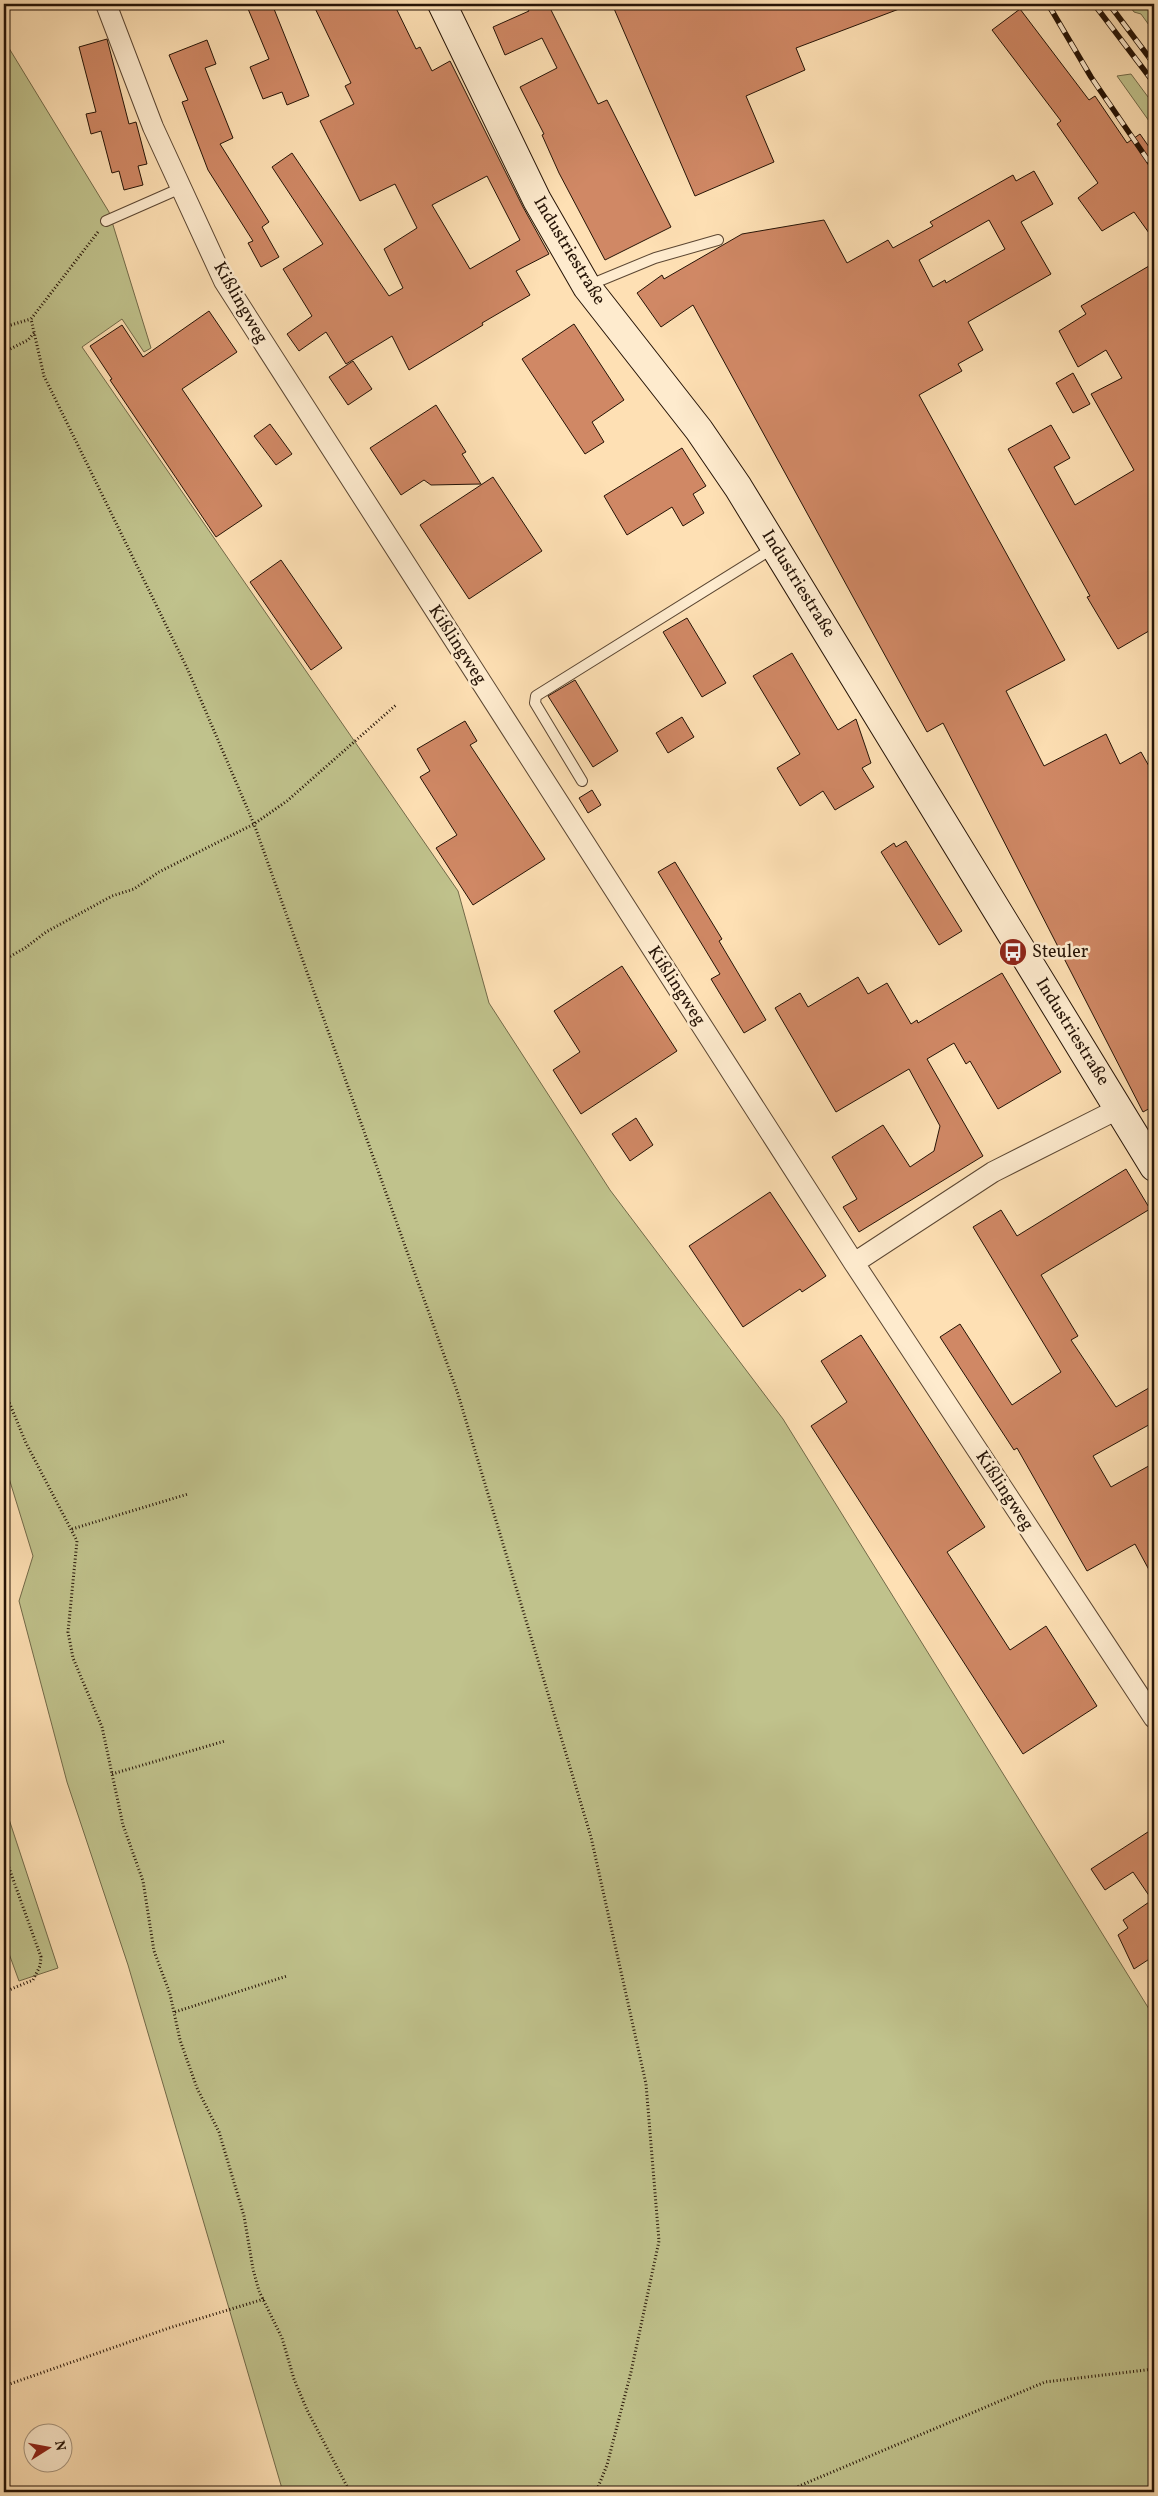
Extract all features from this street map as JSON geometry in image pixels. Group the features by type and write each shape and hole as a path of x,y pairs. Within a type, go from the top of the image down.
{"street":[{"name":"Kißlingweg","path":"106,4 153,127 230,290 854,1263 1154,1718"},
{"name":"Industriestraße","path":"442,4 537,200 586,287 699,430 776,546 1120,1108 1154,1167"},
{"path":"854,1263 993,1172 1120,1108"}],"lane":[{"path":"106,221 181,188"},
{"path":"586,287 655,258 718,240"},
{"path":"582,781 535,703 536,696 776,546"}],"path":[{"path":"4,327 31,319 106,221"},
{"path":"31,319 44,376 188,670 254,824 458,1394 591,1837 646,2084 659,2240 631,2372 607,2465 596,2492"},
{"path":"4,352 28,340 34,332"},
{"path":"4,960 26,948 46,932 112,896 134,889 159,872 254,824 287,800 396,705"},
{"path":"4,1390 26,1443 77,1541 68,1632 73,1658 102,1728 123,1825 143,1881 154,1951 174,2012 180,2040 197,2088 219,2132 244,2216 253,2270 282,2338 294,2379 307,2410 350,2492"},
{"path":"72,1529 188,1494"},
{"path":"112,1774 225,1741"},
{"path":"4,1854 41,1957 40,1966 34,1980 4,1992"},
{"path":"174,2012 287,1976"},
{"path":"4,2386 169,2328 264,2299"},
{"path":"784,2492 1045,2382 1154,2369"}],"green space":[{"path":"1128,4 1154,4 1154,32 1141,14 1134,12"},
{"path":"4,40 109,212 151,348 144,352 122,319 82,347 458,891 489,1003 610,1190 783,1419 1154,2017 1154,2492 283,2492 128,1965 67,1782 19,1601 33,1556 4,1462"},
{"path":"1131,74 1154,105 1154,128 1117,76"},
{"path":"4,1804 58,1968 19,1981 4,1940"}],"building":[{"path":"246,4 272,4 309,96 287,105 282,92 263,99 250,67 269,59"},
{"path":"313,4 394,4 416,49 420,47 432,71 450,61 523,207 549,254 516,271 530,295 409,370 392,336 346,364 326,332 299,351 287,334 312,316 283,269 323,244 272,167 292,153 389,296 403,288 384,249 417,228 395,184 360,201 320,121 354,104 345,86 351,83","holes":["487,176 520,240 470,269 432,205"]},
{"path":"525,4 548,4 598,104 607,100 671,227 605,260 559,173 542,135 544,134 520,87 557,68 542,38 505,55 493,27 529,11"},
{"path":"612,4 906,4 907,6 796,48 805,70 746,96 774,162 695,196"},
{"path":"1020,9 1089,100 1095,96 1127,143 1140,134 1154,154 1154,240 1134,212 1102,231 1078,198 1098,183 1057,124 1061,121 992,30"},
{"path":"107,39 129,124 136,122 147,164 138,166 143,185 124,190 119,171 112,173 101,131 91,134 86,114 96,112 79,47"},
{"path":"207,40 216,64 205,68 233,138 220,144 269,222 262,227 279,257 261,267 248,243 253,241 208,170 182,102 188,100 169,55"},
{"path":"1034,171 1053,204 1021,222 1051,274 968,322 983,350 958,364 962,371 919,395 1065,660 1006,691 1044,766 1106,734 1120,764 1141,752 1154,775 1154,1106 1143,1112 943,723 927,732 693,305 661,327 637,293 662,275 664,279 742,234 824,220 847,263 888,240 893,248 933,226 930,222 1013,175 1016,181","holes":["989,220 1005,249 946,283 945,280 933,287 919,260"]},
{"path":"1154,263 1154,628 1118,649 1087,597 1090,596 1008,449 1051,425 1070,458 1054,467 1075,505 1134,470 1091,394 1122,378 1106,350 1078,367 1059,331 1086,314 1081,306"},
{"path":"209,311 237,352 182,389 262,506 216,537 110,380 112,379 90,346 122,325 143,357"},
{"path":"574,324 624,400 592,422 604,442 585,454 522,359"},
{"path":"353,361 372,389 348,405 329,377"},
{"path":"1073,373 1090,404 1073,413 1056,383"},
{"path":"436,405 466,452 462,454 481,484 431,485 424,480 401,495 370,448"},
{"path":"270,424 292,454 276,465 254,436"},
{"path":"682,448 706,486 693,494 704,513 683,526 672,507 627,535 604,496"},
{"path":"493,477 542,551 469,599 420,525"},
{"path":"281,560 342,648 311,670 250,582"},
{"path":"687,618 726,683 702,697 663,632"},
{"path":"792,653 838,730 856,719 871,763 862,768 874,787 835,810 823,791 800,806 777,768 800,754 753,676"},
{"path":"575,680 618,751 593,767 548,696"},
{"path":"682,717 694,737 668,753 656,733"},
{"path":"465,721 477,741 470,745 545,859 473,905 436,848 457,835 420,777 430,771 417,749"},
{"path":"592,790 601,805 588,813 579,798"},
{"path":"906,841 962,931 939,945 881,852 894,843 896,847"},
{"path":"675,862 722,939 719,941 766,1020 744,1033 711,979 720,974 658,872"},
{"path":"622,966 677,1051 581,1114 553,1070 580,1052 554,1011"},
{"path":"1002,973 1061,1072 998,1109 970,1061 966,1064 954,1043 927,1059 983,1156 859,1232 843,1207 857,1199 832,1157 883,1125 910,1167 934,1151 940,1126 909,1069 836,1112 775,1008 800,993 808,1007 858,977 868,994 887,983 911,1024 917,1020 918,1023"},
{"path":"636,1118 653,1145 630,1161 612,1134"},
{"path":"1126,1169 1150,1209 1041,1275 1078,1336 1071,1340 1116,1407 1154,1385 1154,1422 1093,1456 1111,1487 1154,1463 1154,1579 1135,1544 1087,1571 1017,1448 1014,1450 940,1337 960,1324 1012,1405 1061,1372 973,1227 1001,1210 1017,1236"},
{"path":"770,1192 826,1276 802,1292 800,1289 743,1327 689,1246"},
{"path":"861,1335 985,1527 947,1552 1010,1650 1046,1626 1097,1706 1023,1754 811,1426 847,1402 821,1361"},
{"path":"1154,1828 1154,1956 1134,1969 1118,1935 1128,1928 1123,1920 1152,1900 1133,1872 1105,1890 1091,1869"}],"railway":[{"path":"1048,4 1091,77 1154,169"},
{"path":"1094,4 1154,83"},
{"path":"1109,4 1154,64"}],"place":[{"name":"Steuler","path":"1013,952"}]}
